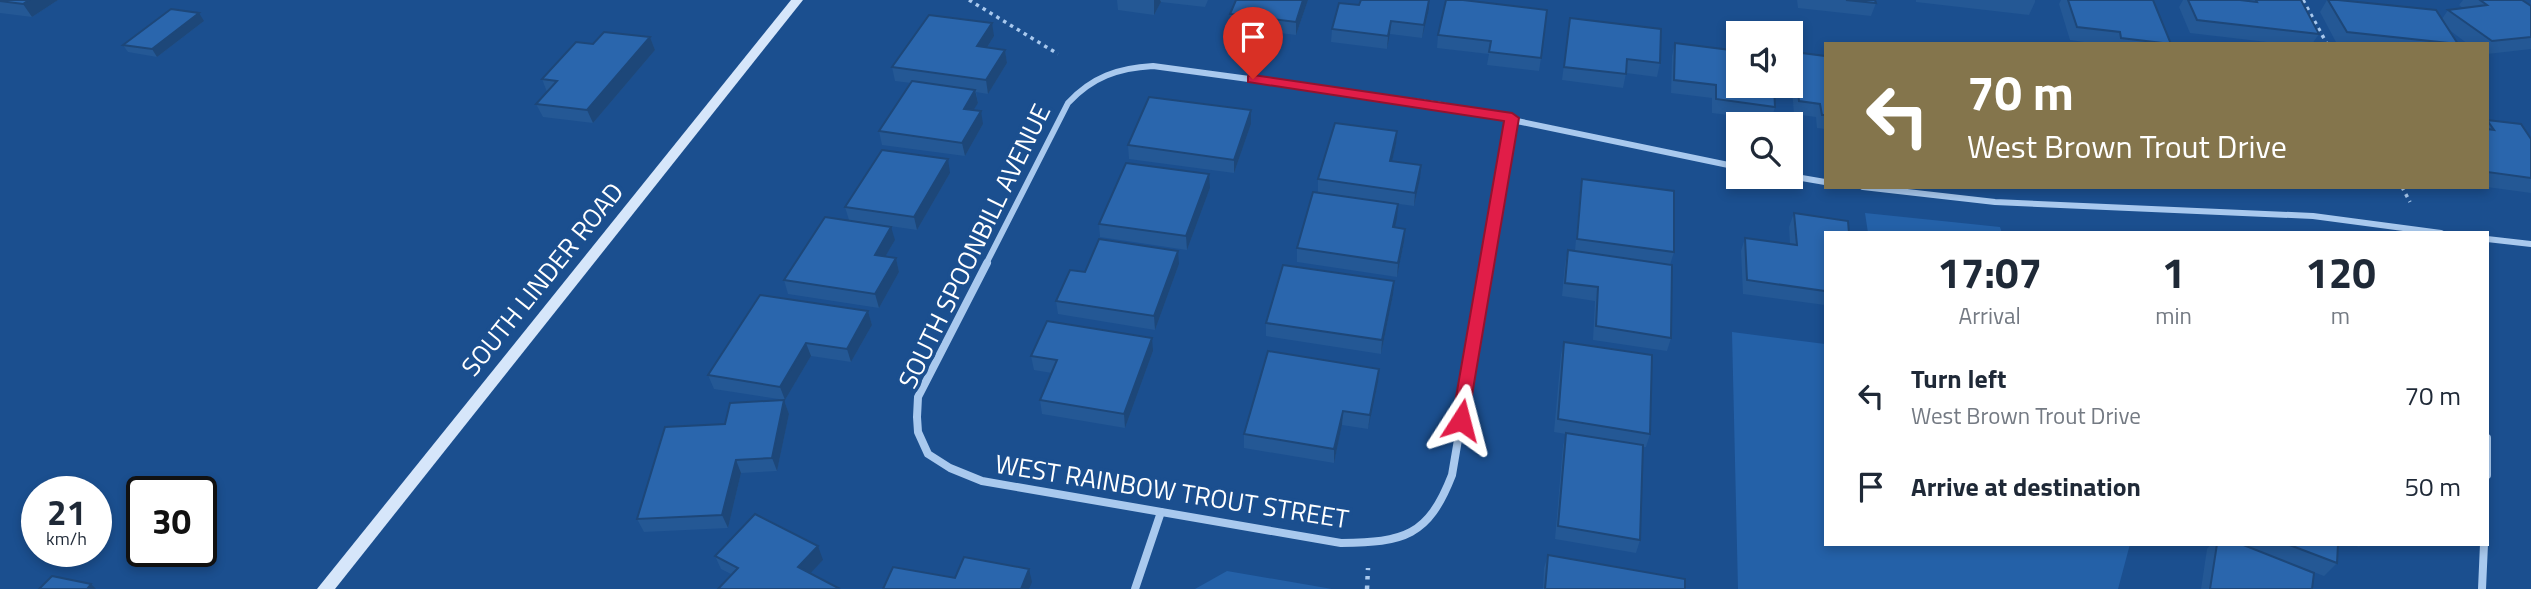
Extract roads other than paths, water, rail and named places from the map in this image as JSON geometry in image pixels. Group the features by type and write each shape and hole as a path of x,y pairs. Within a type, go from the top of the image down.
{"street":[{"name":"SOUTH LINDER ROAD","path":"325,589 797,0"},
{"name":"SOUTH SPOONBILL AVENUE","path":"923,450 915,426 918,397 1068,103 1082,86 1100,74 1128,67 1153,66 1403,99 1512,118"},
{"path":"1512,118 1726,164"},
{"name":"WEST RAINBOW TROUT STREET","path":"923,450 948,469 982,481 1342,543 1369,543 1421,528 1441,504 1452,475 1512,118"},
{"path":"1803,178 1824,182"},
{"path":"1880,189 1994,202 2313,216 2393,230"},
{"path":"2489,239 2531,244"},
{"path":"1135,589 1161,512"},
{"path":"2482,589 2484,546"}]}
